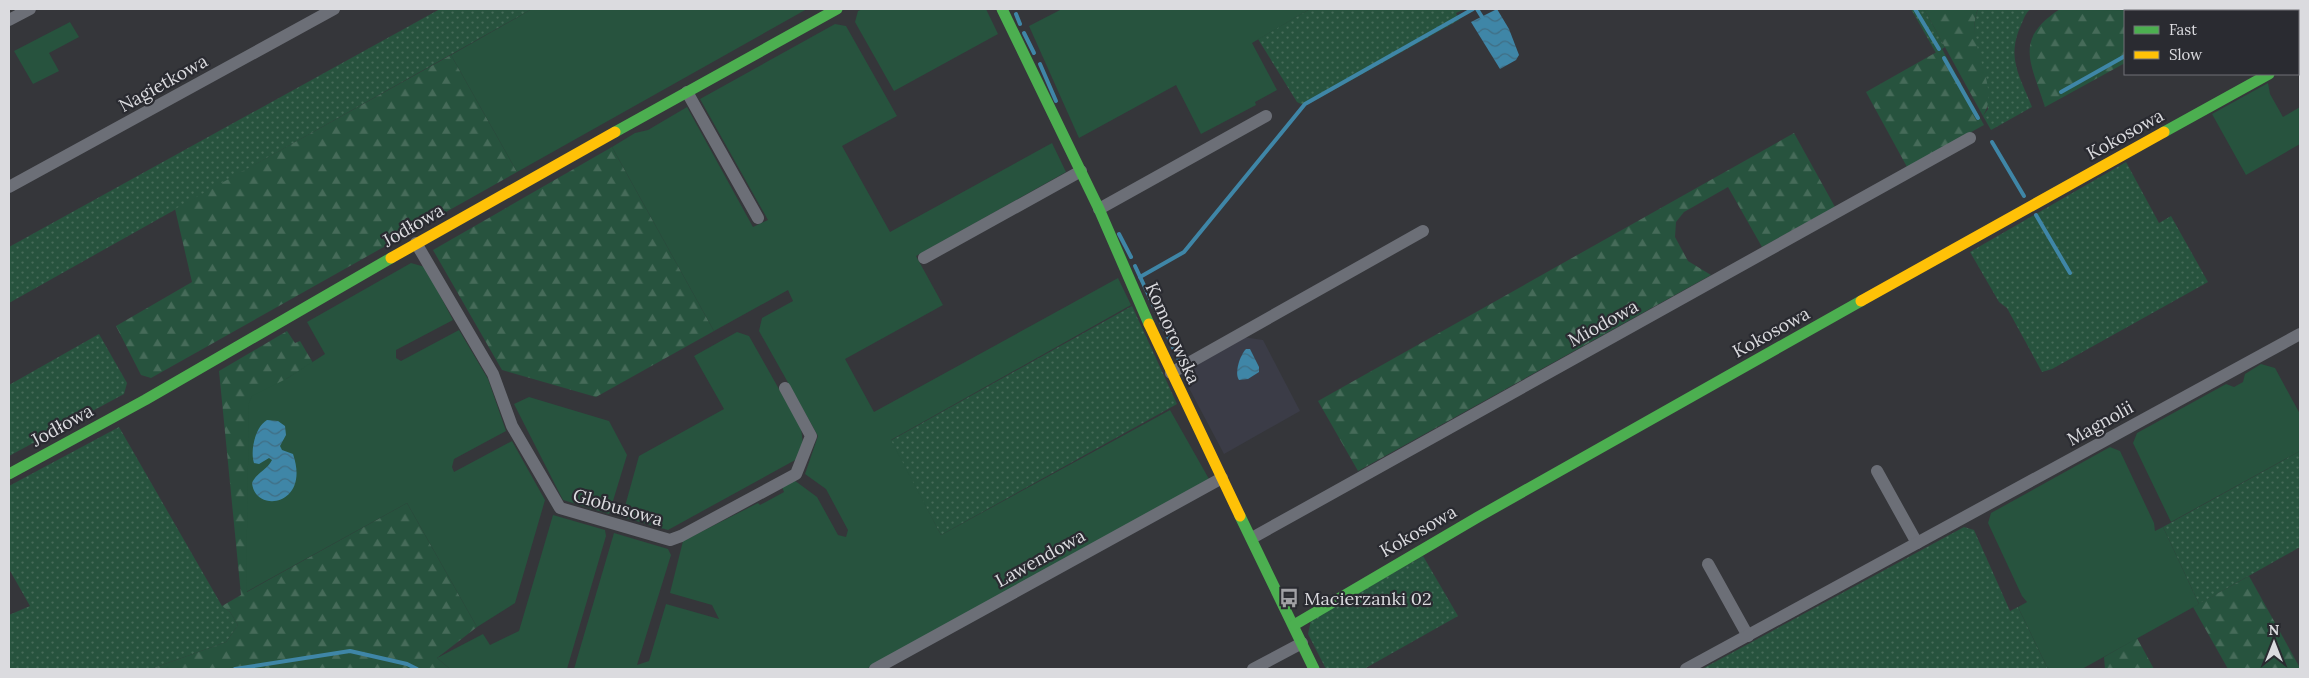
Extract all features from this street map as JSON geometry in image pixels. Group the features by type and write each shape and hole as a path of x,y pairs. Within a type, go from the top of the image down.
{"street":[{"path":"9,20 30,9"},
{"name":"Nagietkowa","path":"9,187 334,9"},
{"name":"Jodłowa","path":"9,474 145,400 416,243 837,9"},
{"name":"Komorowska","path":"1002,9 1099,209 1171,373 1314,669"},
{"name":"Kokosowa","path":"1294,625 1574,463 2266,75"},
{"path":"687,92 758,218"},
{"path":"1099,209 1266,116"},
{"name":"Miodowa","path":"1252,538 1970,138"},
{"path":"924,258 1081,171"},
{"path":"1171,373 1423,231"},
{"name":"Globusowa","path":"416,243 493,374 512,426 560,508 670,540 796,474 811,436 785,388"},
{"name":"Magnolii","path":"1686,669 2300,334"},
{"path":"1877,470 1917,543"},
{"name":"Lawendowa","path":"875,669 1222,478"},
{"path":"1708,564 1748,636"},
{"path":"1253,669 1302,643"}],"shaded area":[{"path":"1243,337 1263,340 1300,411 1224,454 1181,373"}],"green space":[{"path":"440,9 532,9 9,303 9,247"},
{"path":"532,9 807,9 517,172 451,55"},
{"path":"863,9 986,9 998,34 894,91 855,22 858,11"},
{"path":"1062,9 1310,9 1252,43 1277,90 1255,102 1256,105 1201,134 1176,85 1079,138 1029,26"},
{"path":"1310,9 1465,9 1456,13 1459,20 1305,106 1297,102 1258,39"},
{"path":"1911,9 1924,9 1945,47 1936,53"},
{"path":"1924,9 1978,9 1975,22 1975,36 1989,92 1988,105 1983,116"},
{"path":"1978,9 2031,9 2025,16 2017,37 2015,57 2019,76 2032,107 1991,130 1983,116 1988,109 1975,45 1975,20"},
{"path":"2060,9 2220,9 2124,10 2124,64 2045,107 2031,64 2030,53 2031,42 2036,31 2045,20"},
{"path":"70,22 79,37 49,53 59,71 33,84 14,51"},
{"path":"835,24 846,26 897,116 842,146 890,232 1052,143 1066,172 916,256 943,305 845,359 874,412 1118,278 1131,305 891,440 941,535 1170,410 1209,479 866,669 574,669 614,533 668,549 671,555 637,665 649,661 666,604 719,619 712,605 670,593 683,541 784,492 782,487 794,480 817,497 838,535 846,537 848,530 826,489 805,474 818,436 759,331 762,318 793,301 788,290 714,331 612,147 635,133 648,130 687,107 753,227 768,220 700,99"},
{"path":"1942,49 1984,125 1907,167 1866,92"},
{"path":"451,55 517,172 151,378 141,375 116,326 192,282 175,209"},
{"path":"2268,83 2270,94 2283,117 2300,107 2300,144 2246,175 2212,114"},
{"path":"1794,133 1835,207 1762,247 1728,187 1684,212 1676,222 1675,237 1688,261 1711,275 1358,471 1318,401"},
{"path":"612,147 714,331 596,397 502,370 433,250"},
{"path":"2126,162 2159,223 2171,216 2208,282 2052,369 2042,372 2007,308 1999,302 1970,252"},
{"path":"411,263 425,267 453,320 396,350 396,358 401,361 459,330 488,379 506,431 454,459 452,467 454,472 512,441 545,500 515,603 477,627 407,503 246,592 249,403 252,396 286,379 325,354 307,322"},
{"path":"1132,306 1177,404 941,535 890,441"},
{"path":"287,331 295,343 300,341 313,363 286,379 247,592 407,503 477,627 437,658 450,669 151,669 226,642 238,625 230,612 222,606 241,595 219,371"},
{"path":"737,332 749,336 801,428 803,444 797,459 668,530 622,517 639,456 724,409 694,356"},
{"path":"99,334 127,383 124,394 9,456 9,385"},
{"path":"2261,364 2275,368 2300,414 2300,451 2171,522 2133,443 2137,433 2226,384 2234,387 2243,382 2245,374"},
{"path":"529,397 609,421 627,455 609,514 563,500 514,404"},
{"path":"119,427 222,606 230,612 238,625 226,642 151,669 9,669 9,615 30,606 9,569 9,486"},
{"path":"2110,447 2120,451 2154,523 2155,531 2163,527 2199,604 2082,669 2048,669 2018,607 2027,602 2022,596 1988,523 1991,513"},
{"path":"2300,451 2300,547 2199,604 2163,527"},
{"path":"553,515 605,530 606,536 567,669 450,669 437,658 483,634 490,645 519,631"},
{"path":"1964,527 1974,530 2010,611 2018,607 2048,669 1702,669"},
{"path":"1423,556 1458,616 1364,669 1326,669 1308,634 1311,620"},
{"path":"2249,576 2300,669 2228,669 2193,607"},
{"path":"2137,638 2154,669 2105,669 2104,657"}],"water":[{"path":"1497,9 1509,29 1519,55 1516,60 1500,69 1471,22"},
{"path":"1246,349 1250,349 1259,367 1259,372 1248,379 1239,380 1237,373 1238,364"},
{"path":"267,420 278,421 285,426 286,435 280,446 282,450 293,454 297,471 295,485 289,494 280,500 271,501 262,499 255,493 252,483 272,460 269,458 259,464 254,463 253,458 254,440 259,428"}],"waterway":[{"path":"1140,277 1184,252 1305,104 1473,9"},
{"path":"1477,9 1482,17"},
{"path":"1915,9 1939,49"},
{"path":"1016,14 1020,24"},
{"path":"1024,33 1034,53"},
{"path":"2061,92 2124,57"},
{"path":"1944,58 1978,118"},
{"path":"1040,64 1056,101"},
{"path":"1992,142 2024,196"},
{"path":"2036,215 2070,273"},
{"path":"1119,234 1131,257"},
{"path":"1135,266 1179,360"},
{"path":"235,669 350,651 407,664 417,669"}],"traffic: fast":[{"path":"615,132 837,9"},
{"path":"1002,9 1099,209 1149,324"},
{"path":"2164,132 2267,75"},
{"path":"9,474 145,400 391,258"},
{"path":"1294,625 1478,517 1861,301"},
{"path":"1240,516 1314,669"}],"traffic: slow":[{"path":"391,258 615,132"},
{"path":"1861,301 2164,132"},
{"path":"1149,324 1240,516"}],"place":[{"name":"Macierzanki 02","path":"1289,598"}]}
